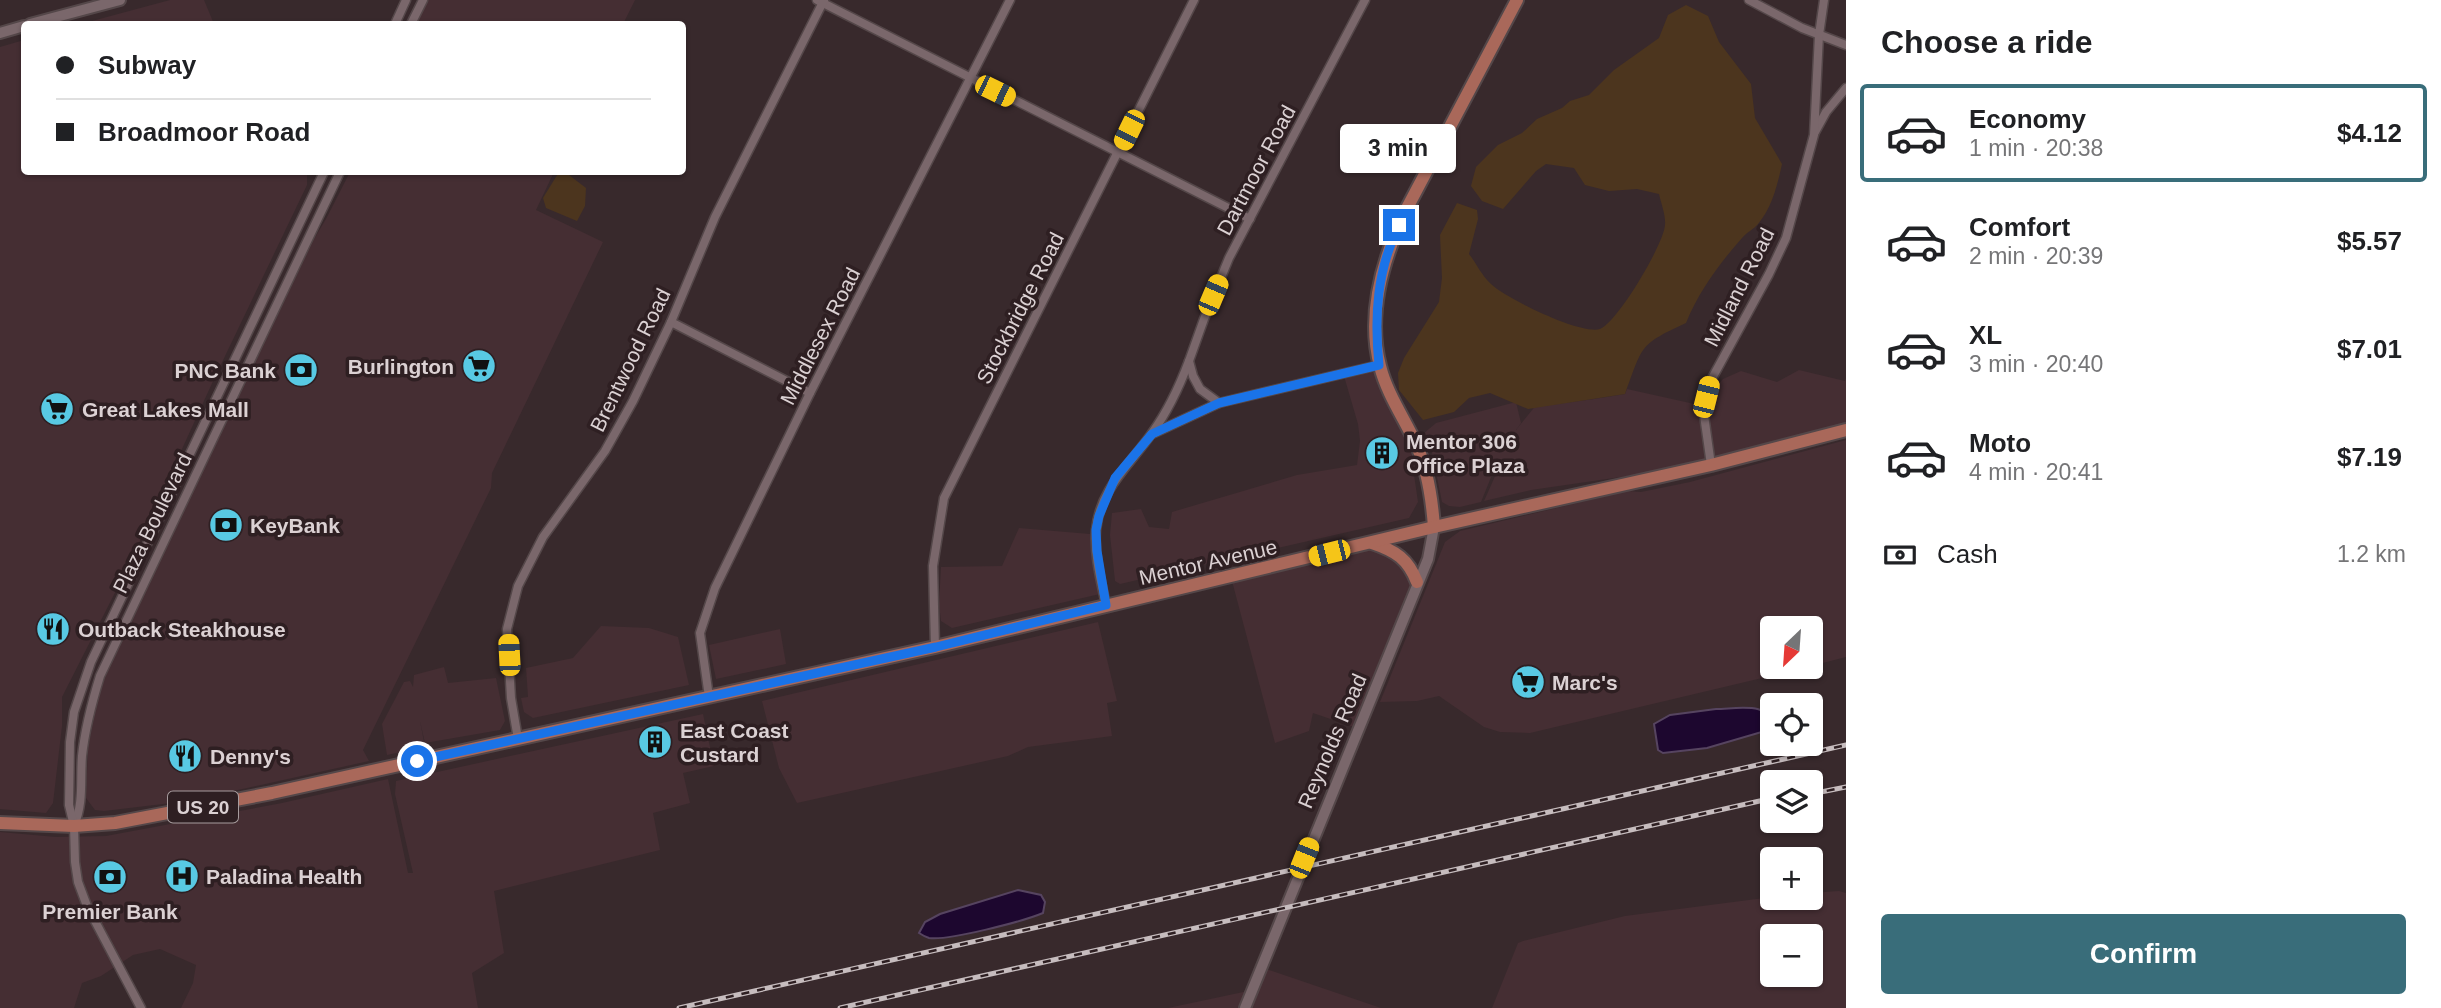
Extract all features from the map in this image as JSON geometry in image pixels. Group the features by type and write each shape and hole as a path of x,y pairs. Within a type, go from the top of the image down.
{"main road":[{"path":"41,21 120,0"},
{"path":"1434,527 1421,456 1395,406 1379,365 1377,294 1392,239 1517,0"},
{"path":"0,33 21,27"},
{"name":"Mentor Avenue","path":"0,822 74,826 115,823 178,812 936,647 1434,527 1711,465 1846,430"},
{"name":"Reynolds Road","path":"1245,1008 1431,549 1434,527"},
{"path":"1372,542 1404,558 1418,582"}],"street":[{"path":"396,21 407,0"},
{"path":"412,21 423,0"},
{"name":"Middlesex Road","path":"709,697 700,633 715,588 810,393 1010,0"},
{"name":"Stockbridge Road","path":"936,647 933,566 944,498 1194,0"},
{"name":"Dartmoor Road","path":"1106,605 1096,530 1115,478 1152,434 1180,384 1229,258 1365,0"},
{"path":"1749,0 1819,35 1846,44"},
{"name":"Midland Road","path":"1711,465 1704,415 1710,382 1786,238 1814,135 1819,35 1824,0"},
{"path":"822,1 1250,219"},
{"name":"Brentwood Road","path":"518,739 511,698 507,629 518,586 543,537 605,451 633,401 671,321 715,217 822,1"},
{"path":"1814,135 1826,112 1846,88"},
{"name":"Plaza Boulevard","path":"141,1008 81,893 75,862 74,826 69,805 70,742 74,712 90,662 323,175"},
{"name":"Plaza Boulevard","path":"74,826 81,808 82,754 88,718 100,676 340,175"},
{"path":"671,321 810,393"},
{"path":"1189,360 1200,389 1219,403"},
{"path":"1152,434 1219,403 1379,365"}],"shaded area":[{"path":"170,0 204,0 213,21 92,21"},
{"path":"427,0 635,0 624,21 417,21"},
{"path":"1686,5 1708,16 1719,42 1751,84 1755,118 1782,164 1774,195 1763,218 1742,238 1718,268 1703,289 1686,323 1650,342 1644,349 1625,394 1528,409 1490,393 1469,398 1454,412 1423,420 1399,390 1398,373 1404,358 1439,302 1442,278 1440,235 1457,203 1477,210 1478,219 1469,254 1491,284 1527,306 1561,321 1600,329 1608,324 1628,298 1663,235 1664,214 1659,194 1637,189 1609,191 1585,185 1574,168 1546,164 1536,171 1503,209 1482,201 1471,186 1476,167 1498,145 1522,133 1537,119 1562,108 1570,101 1589,95 1614,70 1659,38 1668,15"},
{"path":"21,41 21,175 307,175 307,185 128,567 62,697 62,726 53,803 46,813 0,809 0,47"},
{"path":"348,175 553,175 536,210 603,242 492,473 491,488 363,750 369,761 188,801 95,810 86,798 88,748 99,693 113,658"},
{"path":"557,175 569,175 586,188 585,206 577,221 546,208 543,198"},
{"path":"1378,368 1418,459 1412,461 1418,502 1409,518 1120,584 1115,581 1110,535 1112,513 1141,509 1149,527 1169,529 1172,512 1297,475 1357,465 1360,441 1358,424 1344,376"},
{"path":"1799,370 1845,381 1846,378 1846,427 1676,469 1531,490 1484,501 1496,474 1494,470 1481,502 1460,507 1442,502 1432,453 1423,434 1436,423 1516,402 1521,423 1516,430 1537,404 1542,406 1625,394 1627,389 1699,405 1723,379 1741,371 1777,382"},
{"path":"1846,440 1846,657 1824,663 1824,616 1760,616 1760,678 1530,733 1500,732 1484,727 1439,696 1417,701 1380,702 1445,542 1460,531 1628,491 1641,492 1690,482"},
{"path":"1019,528 1090,534 1100,594 952,628 941,621 941,567 1002,566"},
{"path":"1370,546 1394,556 1409,570 1413,583 1354,727 1313,713 1309,731 1275,743 1232,581"},
{"path":"1098,622 1117,701 1107,703 1112,736 1028,747 1008,756 797,803 779,768 762,701"},
{"path":"601,626 649,628 678,637 689,685 533,718 524,712 521,698 528,697 526,668 573,658"},
{"path":"780,629 786,664 716,679 709,645"},
{"path":"444,667 448,683 496,678 505,721 500,730 425,743 420,721 424,742 419,744 419,748 387,755 382,724 404,682 410,681 413,687 414,675"},
{"path":"1752,708 1760,710 1760,733 1707,748 1663,753 1658,750 1654,724 1670,715"},
{"path":"703,714 714,766 683,773 690,803 653,813 660,850 494,891 504,953 472,973 478,1008 181,1008 193,983 196,965 160,949 133,955 101,976 82,983 74,1008 0,1008 0,832 56,837 106,836 282,803 388,779 408,873 413,873 395,794 396,781"},
{"path":"1018,890 1041,895 1045,902 1043,913 968,934 929,938 919,933 925,922 940,914"},
{"path":"1823,892 1846,893 1846,1008 1492,1008 1518,943 1625,916 1760,899 1760,910 1823,910"},
{"path":"1263,968 1381,1008 1248,1008"},
{"path":"1248,991 1242,1008 1168,1008"}],"railway":[{"path":"679,1008 1846,745"},
{"path":"1823,792 1846,787"},
{"path":"840,1008 1760,801"}],"place":[{"name":"Burlington","path":"479,366"},
{"name":"PNC Bank","path":"301,370"},
{"name":"Great Lakes Mall","path":"57,409"},
{"name":"Mentor 306 Office Plaza","path":"1382,453"},
{"name":"KeyBank","path":"226,525"},
{"name":"Outback Steakhouse","path":"53,629"},
{"name":"Marc's","path":"1528,682"},
{"name":"East Coast Custard","path":"655,742"},
{"name":"Denny's","path":"185,756"},
{"name":"Paladina Health","path":"182,876"},
{"name":"Premier Bank","path":"110,877"}],"route":[{"path":"417,761 936,647 1106,605 1098,567 1096,530 1115,478 1152,434 1219,403 1379,365 1377,294 1383,267 1399,225"}]}
